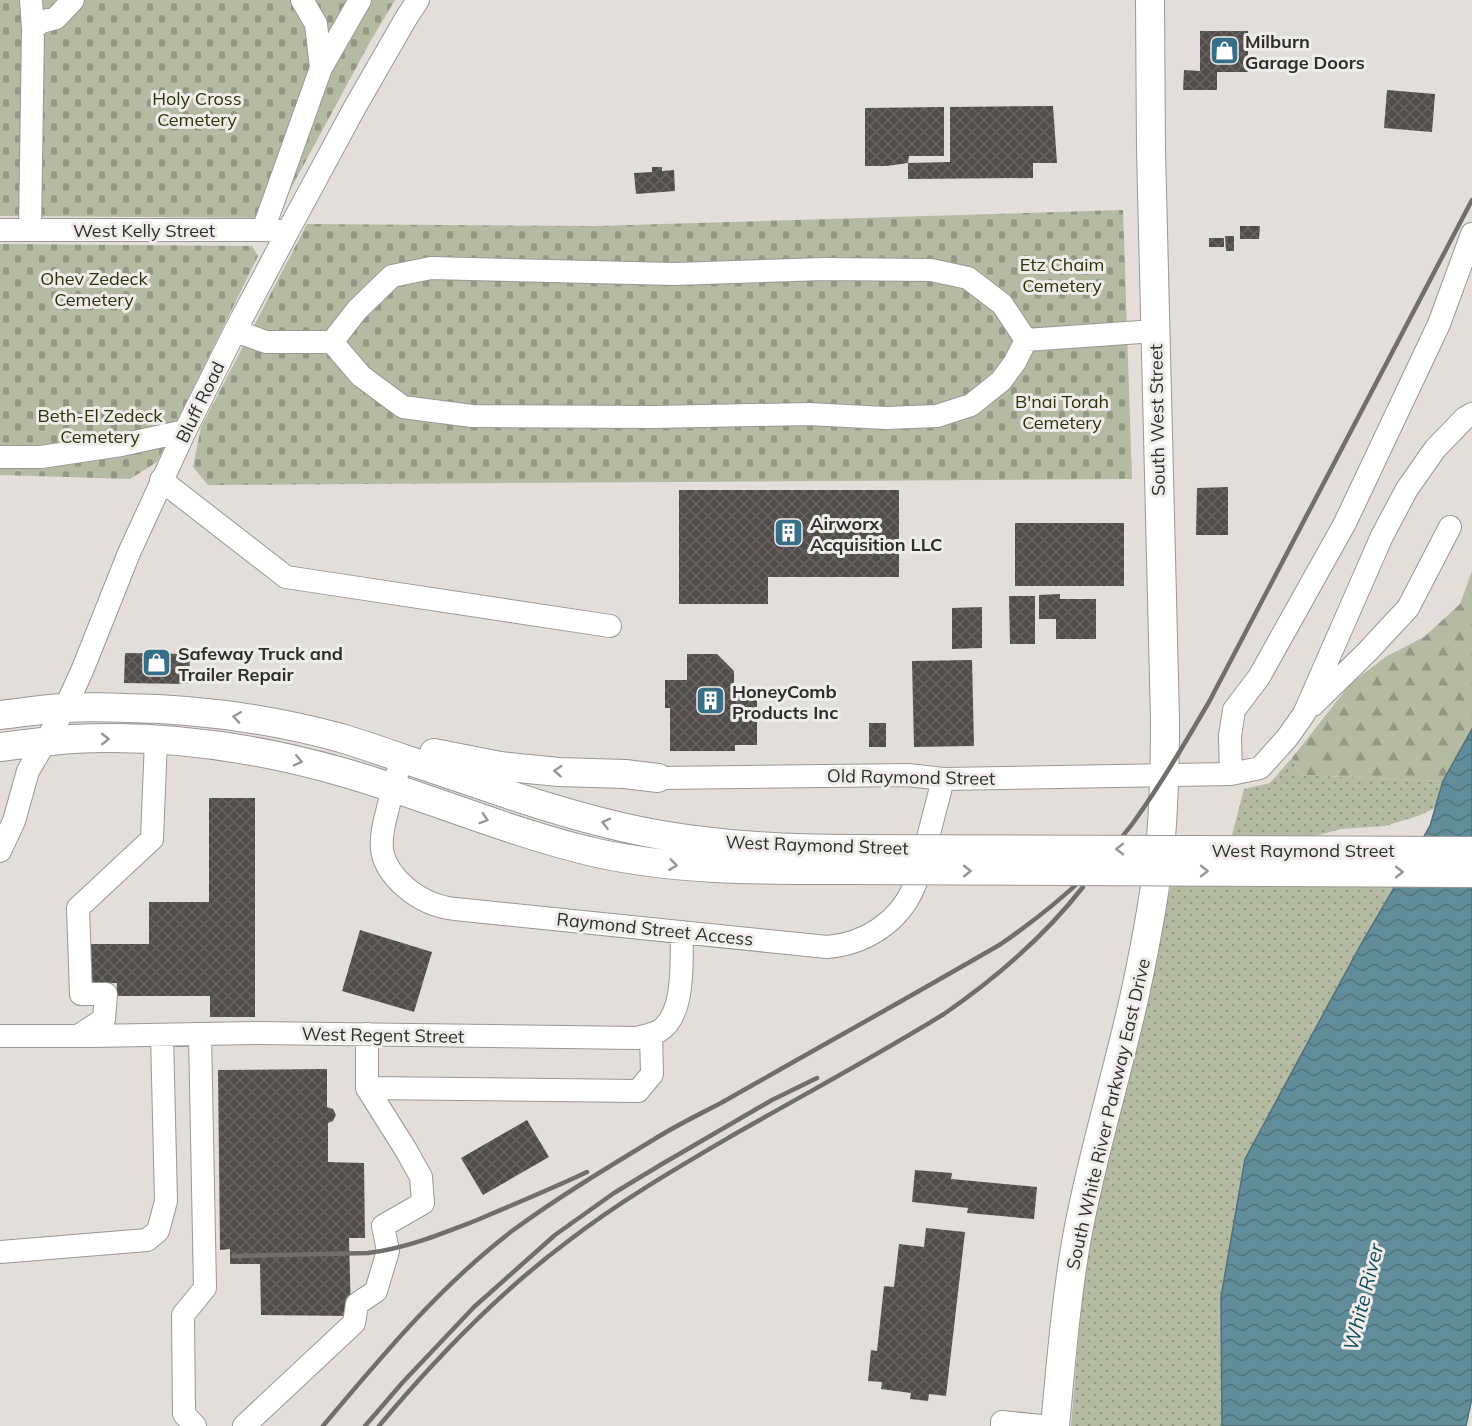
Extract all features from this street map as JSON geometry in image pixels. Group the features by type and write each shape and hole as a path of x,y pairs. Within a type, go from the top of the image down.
{"main road":[{"name":"South West Street","path":"1150,0 1151,161 1165,720 1165,776 1161,839"},
{"name":"West Raymond Street","path":"0,716 65,708 162,708 284,724 344,739 561,811 640,831 733,844 808,849 849,859 1472,873"},
{"name":"West Raymond Street","path":"0,747 85,739 156,740 273,754 344,773 525,832 599,853 720,869 849,859 1472,851"},
{"path":"344,739 442,754 500,766 658,778"},
{"name":"South White River Parkway East Drive","path":"1054,1426 1077,1238 1092,1167 1135,995 1148,930 1161,839"}],"street":[{"path":"30,230 34,16 56,18 73,0"},
{"path":"302,0 316,24 321,68"},
{"path":"263,230 321,68 360,0"},
{"name":"Bluff Road","path":"0,851 14,821 28,771 65,708 86,662 129,553 185,431 235,331 355,107 418,0"},
{"name":"West Kelly Street","path":"0,230 288,231"},
{"path":"1231,774 1230,736 1234,710 1259,677 1345,523 1439,324 1472,234"},
{"path":"332,342 357,310 392,276 431,268 675,274 825,269 931,270 968,278 1002,304 1026,340"},
{"path":"235,331 266,342 332,342 361,376 404,407 472,416 654,417 808,414 886,418 937,416 971,405 1001,381 1015,362 1026,340"},
{"path":"1026,340 1155,331"},
{"path":"1304,714 1382,536 1407,489 1435,449 1465,418 1472,414"},
{"path":"0,457 41,457 121,446 185,431"},
{"path":"153,438 174,454"},
{"path":"161,480 286,578 610,626"},
{"path":"1304,714 1408,608 1450,527"},
{"name":"Old Raymond Street","path":"658,778 908,775 944,779 1231,774 1260,768 1287,738 1304,714"},
{"path":"78,1036 104,1019 106,994 81,994 78,908 152,839 156,740"},
{"name":"Raymond Street Access","path":"402,759 381,833 383,857 401,884 432,904 455,909 827,947 865,938 887,924 896,915 911,892 917,877 944,779"},
{"path":"367,1088 638,1091 652,1074 651,1034 659,1031 672,1017 679,996 682,932"},
{"path":"195,1426 184,1414 183,1315 205,1288 200,1034"},
{"path":"244,1426 354,1323 357,1304 376,1291 383,1269 388,1251 383,1226 423,1203 421,1177 367,1088 367,1034"},
{"name":"West Regent Street","path":"0,1036 367,1034 636,1038 651,1034"},
{"path":"0,1252 147,1240 158,1231 166,1201 162,1035"},
{"path":"1002,1426 1002,1422 1041,1426"}],"green space":[{"name":"Holy Cross Cemetery","path":"0,0 395,0 275,218 0,216"},
{"path":"1123,210 1132,479 208,485 193,467 201,427 307,224 596,226"},
{"path":"0,244 252,246 258,256 157,462 130,479 0,475"},
{"path":"1472,571 1472,729 1443,781 1299,775 1292,758 1351,683 1387,656 1424,637 1460,604"},
{"path":"1292,758 1299,775 1443,781 1435,808 1385,826 1341,829 1304,839 1231,839 1244,789 1270,783"},
{"path":"1171,886 1394,886 1245,1159 1221,1297 1222,1426 1071,1426 1086,1249"}],"water":[{"name":"White River","path":"1472,729 1472,1398 1466,1426 1222,1426 1221,1297 1245,1159 1360,946 1430,826 1443,781"}],"building":[{"name":"Milburn Garage Doors","path":"1200,31 1248,31 1248,72 1217,72 1217,90 1183,90 1184,70 1200,71"},
{"path":"1387,90 1435,94 1432,132 1384,128"},
{"path":"1053,106 1057,163 1033,163 1033,178 908,179 908,163 950,162 950,107"},
{"path":"944,107 944,156 909,156 908,163 865,166 865,108"},
{"path":"652,167 662,167 662,171 674,170 675,191 636,194 634,173 652,172"},
{"path":"1240,226 1260,226 1259,239 1240,239"},
{"path":"1225,236 1234,236 1234,251 1226,251"},
{"path":"1209,238 1224,238 1224,247 1209,247"},
{"path":"1228,487 1228,535 1196,535 1197,488"},
{"name":"Airworx Acquisition LLC","path":"679,490 899,490 899,577 768,577 768,604 679,604"},
{"path":"1015,523 1124,523 1124,586 1015,586"},
{"path":"1060,594 1060,599 1096,599 1096,639 1056,639 1056,619 1039,619 1039,595"},
{"path":"1009,596 1035,596 1035,644 1010,644"},
{"path":"982,607 982,648 952,649 952,608"},
{"name":"Safeway Truck and Trailer Repair","path":"125,653 190,654 189,684 124,683"},
{"name":"HoneyComb Products Inc","path":"687,654 717,654 734,671 734,694 757,694 757,745 735,745 735,751 670,751 670,708 665,708 665,680 687,680"},
{"path":"972,660 974,746 914,747 912,661"},
{"path":"869,723 886,723 886,747 869,747"},
{"path":"209,798 255,798 255,1017 210,1017 210,996 116,996 117,983 86,983 86,944 149,944 149,902 209,902"},
{"path":"360,930 432,952 414,1012 342,991"},
{"path":"327,1069 327,1107 333,1109 336,1115 333,1121 328,1123 328,1162 364,1163 365,1238 349,1238 351,1316 261,1315 260,1264 230,1264 230,1249 220,1250 218,1070"},
{"path":"527,1120 549,1157 483,1195 461,1158"},
{"path":"915,1170 952,1173 951,1179 1037,1187 1034,1219 967,1213 968,1208 912,1202"},
{"path":"926,1228 965,1232 946,1396 929,1394 928,1401 910,1399 911,1393 881,1389 882,1382 868,1381 871,1350 877,1351 884,1286 894,1287 899,1244 924,1247"}],"railway":[{"path":"323,1426 412,1323 460,1275 512,1231 564,1195 661,1135 1001,944 1055,903 1119,841 1143,808 1209,702 1472,200"},
{"path":"379,1426 467,1329 541,1262 567,1242 670,1172 944,1014 982,986 1036,940 1083,887"},
{"path":"365,1426 474,1307 555,1235 614,1193 662,1164 772,1100 817,1078"},
{"path":"233,1256 368,1253 396,1248 477,1220 587,1172"}],"place":[{"name":"Milburn Garage Doors","path":"1224,51"},
{"name":"Airworx Acquisition LLC","path":"789,533"},
{"name":"Safeway Truck and Trailer Repair","path":"157,663"},
{"name":"HoneyComb Products Inc","path":"711,701"}],"park label":[{"name":"Etz Chaim Cemetery","path":"1062,274"},
{"name":"Ohev Zedeck Cemetery","path":"94,288"},
{"name":"B'nai Torah Cemetery","path":"1062,411"},
{"name":"Beth-El Zedeck Cemetery","path":"100,425"}]}
